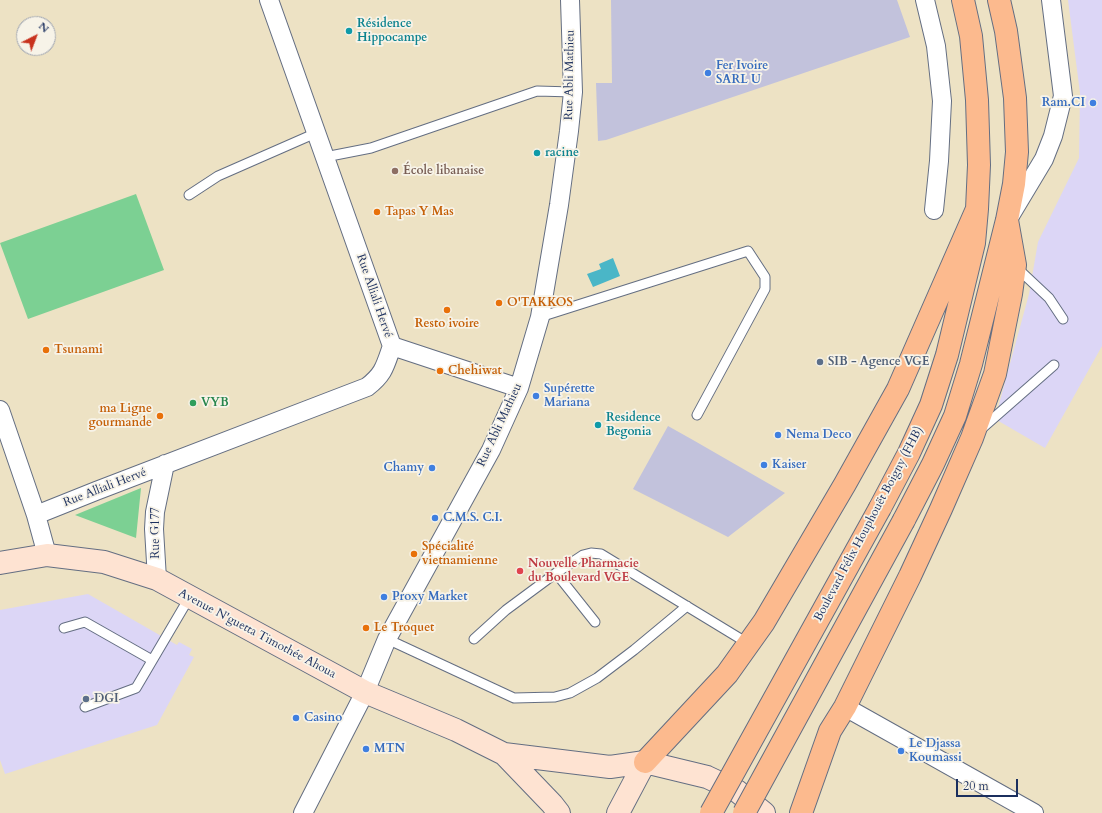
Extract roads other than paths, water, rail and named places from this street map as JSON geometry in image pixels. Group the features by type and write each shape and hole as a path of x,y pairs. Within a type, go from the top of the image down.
{"highway":[{"name":"Boulevard Félix Houphouët Boigny (FHB)","path":"710,813 880,508 909,453 931,405 947,355 974,243 979,165 977,100 971,36 963,0"},
{"path":"744,813 904,520 933,464 955,416 971,364 1007,220 1014,184 1017,152 1015,98 1006,32 999,0"},
{"path":"645,762 727,674 764,622 845,484 898,389 977,209"},
{"path":"801,813 830,731 845,707 942,510 972,438 995,374 1011,294 1014,265 1007,220"}],"street":[{"name":"Rue Alliali Hervé","path":"36,515 164,464 367,387 379,378 385,367 392,346 269,0"},
{"name":"Rue Abli Mathieu","path":"303,813 365,692 387,639 491,450 519,388 540,317 559,205 569,131 573,92 570,0"},
{"path":"925,0 936,46 942,101 939,161 934,210"},
{"path":"1007,220 1044,158 1053,136 1063,96 1051,0"},
{"path":"392,346 519,388"},
{"path":"1,419 36,515 47,555"},
{"name":"Rue G177","path":"157,579 155,512 164,464"},
{"name":"Avenue N'guetta Timothée Ahoua","path":"0,563 47,555 104,562 157,579 189,598 365,692 456,730 504,754 610,767 645,762 707,778 737,791 764,813"},
{"path":"845,707 1034,813"},
{"name":"Avenue N'guetta Timothée Ahoua","path":"504,754 559,813"},
{"path":"618,813 645,762"}],"lane":[{"path":"325,157 371,148 537,91 573,92"},
{"path":"189,195 218,176 316,133"},
{"path":"540,317 748,251 765,277 765,289 697,415"},
{"path":"1014,265 1049,298 1063,319"},
{"path":"972,438 1054,365"},
{"path":"474,639 506,610 556,573 583,555 590,553 600,554 749,644"},
{"path":"556,573 595,622"},
{"path":"85,707 136,688 189,598"},
{"path":"387,639 514,698 555,697 570,694 596,678 634,650 687,606"},
{"path":"64,628 85,622 152,660"}],"water":[{"path":"613,258 620,276 593,287 587,274 601,269 599,264"}],"place":[{"name":"Résidence Hippocampe","path":"349,31"},
{"name":"Fer Ivoire SARL U","path":"708,73"},
{"name":"Ram.CI","path":"1093,103"},
{"name":"racine","path":"537,153"},
{"name":"École libanaise","path":"395,171"},
{"name":"Tapas Y Mas","path":"377,212"},
{"name":"O'TAKKOS","path":"499,303"},
{"name":"Resto ivoire","path":"447,310"},
{"name":"Tsunami","path":"46,350"},
{"name":"SIB - Agence VGE","path":"820,362"},
{"name":"Chehiwat","path":"440,371"},
{"name":"Supérette Mariana","path":"536,396"},
{"name":"VYB","path":"193,403"},
{"name":"ma Ligne gourmande","path":"160,416"},
{"name":"Residence Begonia","path":"598,425"},
{"name":"Nema Deco","path":"778,435"},
{"name":"Kaiser","path":"764,465"},
{"name":"Chamy","path":"432,468"},
{"name":"C.M.S. C.I.","path":"435,518"},
{"name":"Spécialité vietnamienne","path":"414,554"},
{"name":"Nouvelle Pharmacie du Boulevard VGE","path":"520,571"},
{"name":"Proxy Market","path":"384,597"},
{"name":"Le Troquet","path":"366,628"},
{"name":"DGI","path":"86,699"},
{"name":"Casino","path":"296,718"},
{"name":"MTN","path":"366,749"},
{"name":"Le Djassa Koumassi","path":"901,751"}]}
